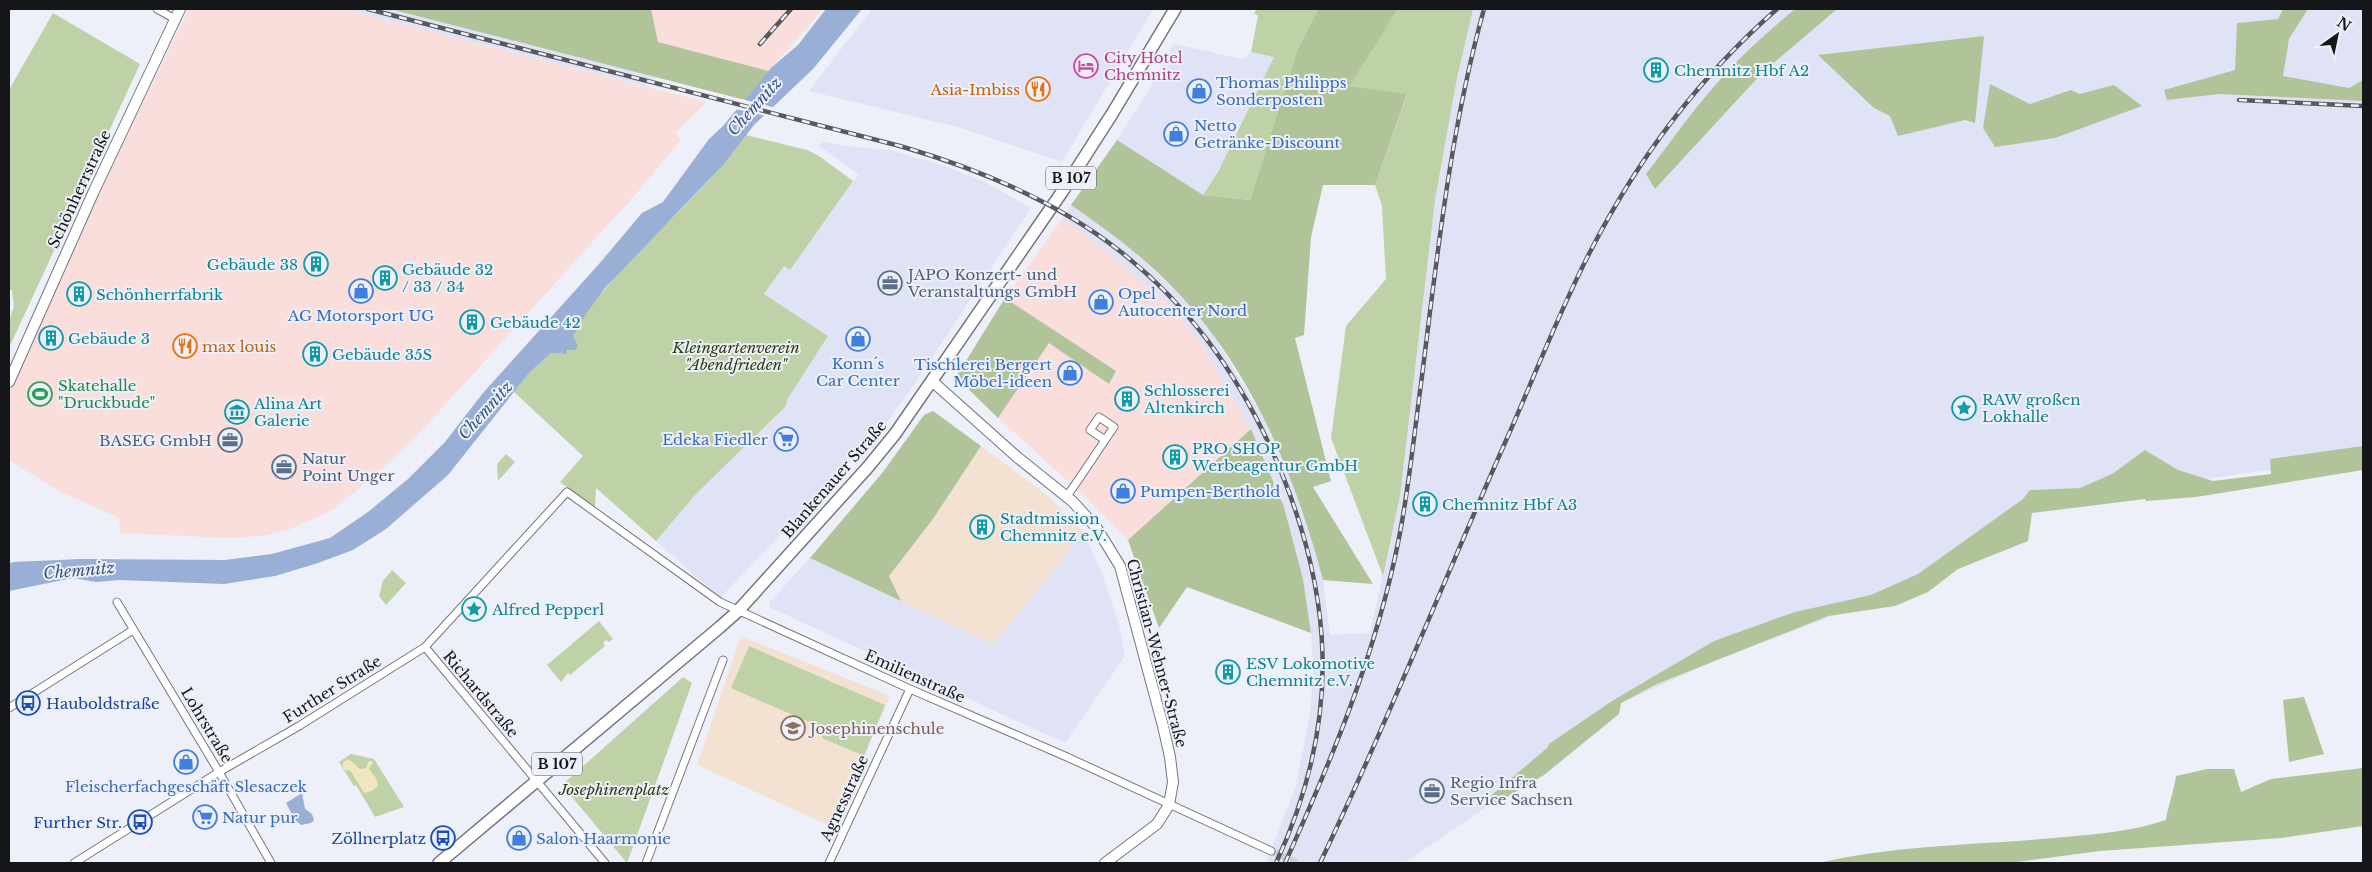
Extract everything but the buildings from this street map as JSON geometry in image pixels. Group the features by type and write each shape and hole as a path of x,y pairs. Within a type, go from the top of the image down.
{"main road":[{"name":"Schönherrstraße","path":"9,382 94,191 180,9"},
{"name":"Blankenauer Straße","path":"439,863 738,611 868,467 932,381 1062,192 1175,9"},
{"name":"Christian-Wehner-Straße","path":"932,381 1017,457 1067,496 1096,527 1120,566 1170,757 1173,782 1169,805"},
{"path":"1105,863 1157,824 1169,805"}],"street":[{"path":"158,9 175,19"},
{"path":"1067,496 1105,440"},
{"name":"Emilienstraße","path":"567,492 707,593 738,611 910,689 1067,757 1271,851"},
{"name":"Further Straße","path":"74,863 219,772 299,726 425,647 567,492"},
{"name":"Lohrstraße","path":"118,602 271,863"},
{"path":"9,708 133,630"},
{"name":"Richardstraße","path":"425,647 536,782"},
{"path":"646,863 723,660"},
{"name":"Agnesstraße","path":"829,863 910,689"},
{"path":"536,782 605,863"}],"shaded area":[{"name":"Schönherrfabrik","path":"189,9 343,9 707,102 675,133 681,140 635,195 416,437 372,478 332,510 291,529 262,536 229,538 120,533 119,518 59,491 9,460 9,390 98,194"},
{"path":"343,9 390,9 656,77 646,86"},
{"path":"651,9 823,9 769,71 658,42"},
{"path":"872,9 1153,9 1062,162 958,127 809,91"},
{"path":"1473,9 2363,9 2363,456 2041,503 1881,600 1724,657 1621,703 1549,744 1547,748 1488,798 1491,804 1404,863 1266,863 1296,786 1310,715 1313,668 1311,633 1303,579 1284,507 1251,429 1200,342 1062,219 1071,205 1103,227 1138,255 1179,294 1213,334 1264,419 1301,502 1323,580 1330,635 1370,633 1400,496 1435,200 1457,78"},
{"path":"1173,44 1243,59 1251,52 1274,57 1218,172 1203,195 1117,140 1149,90"},
{"path":"823,141 845,146 889,150 939,164 983,181 1031,208 916,382 881,430 720,598 656,541 695,495 786,406 787,400 828,336 764,294 784,266 790,270 859,175 819,146"},
{"path":"1062,219 1094,241 1170,305 1200,342 1251,429 1128,540 1082,494 998,418 1049,342 1109,384 1115,371 1005,298"},
{"path":"981,446 1048,496 1083,531 1047,579 993,644 901,601 889,576 933,519"},
{"path":"1083,531 1102,573 1119,625 1125,656 1065,743 769,607 769,603 810,558 993,644 1047,579"},
{"name":"Josephinenschule","path":"741,636 890,696 862,760 828,825 697,765"}],"green space":[{"path":"390,9 651,9 658,42 769,71 745,100"},
{"path":"1257,9 1318,9 1297,51 1250,200 1203,195 1218,172 1274,57 1251,52 1258,16 1254,13"},
{"path":"1318,9 1398,9 1349,86 1407,94 1375,185 1323,185 1311,237 1304,335 1295,338 1331,481 1313,487 1373,584 1323,580 1300,503 1269,428 1229,358 1206,325 1168,282 1128,247 1071,205 1117,140 1203,195 1250,200 1297,51"},
{"path":"1398,9 1473,9 1457,78 1435,200 1400,496 1383,576 1331,438 1346,326 1386,279 1382,206 1375,185 1407,95 1348,86"},
{"path":"1795,9 1837,9 1763,72 1655,189 1646,174 1685,122 1735,64 1760,39"},
{"path":"2283,9 2308,9 2289,39 2283,76 2349,88 2363,80 2363,101 2219,94 2167,100 2164,90 2235,70 2237,23 2278,19"},
{"path":"53,13 140,64 9,348 9,320 14,307 12,290 9,290 9,90"},
{"path":"1984,36 1975,123 1965,120 1898,136 1890,116 1874,108 1818,55"},
{"path":"1990,84 2030,104 2071,90 2080,94 2114,85 2142,106 2055,138 1995,147 1983,128"},
{"name":"Kleingartenverein \"Abendfrieden\"","path":"746,135 807,150 819,156 853,181 790,270 784,266 764,294 828,336 787,400 786,406 695,495 656,541 596,488 595,508 560,482 583,456 514,392 529,373 551,353 567,354 572,338 583,318 599,297 638,253 703,186"},
{"path":"1005,298 1116,371 1109,384 1049,343 998,418 956,377"},
{"path":"933,411 981,446 933,519 889,576 901,601 810,558 883,472 924,415"},
{"path":"1251,429 1284,507 1303,579 1311,633 1187,587 1159,628 1128,540"},
{"path":"2363,446 2363,470 2196,497 2146,501 2145,499 2032,513 2028,541 1958,569 1928,592 1895,606 1828,616 1657,684 1621,703 1619,714 1544,775 1492,806 1488,798 1547,748 1549,744 1612,701 1714,641 1795,612 1871,595 1918,574 2023,499 2030,490 2080,488 2112,474 2145,450 2178,470 2213,481 2271,474 2270,459"},
{"path":"506,454 515,462 498,481 497,464"},
{"path":"392,570 406,583 386,605 379,596 383,581"},
{"path":"599,621 613,639 609,642 606,640 603,643 605,646 570,675 568,673 561,682 547,665"},
{"path":"749,646 885,705 864,756 822,738 825,729 731,688"},
{"name":"Josephinenplatz","path":"683,677 692,683 627,863 562,785"},
{"path":"2304,697 2324,754 2289,762 2283,700"},
{"path":"351,754 374,759 404,807 375,817 356,785 354,786 339,762"},
{"path":"2363,768 2363,826 2281,838 2100,851 2009,863 1818,863 1879,852 2078,836 2141,827 2166,820 2176,776 2207,769 2234,769 2241,792 2271,779"}],"sand":[{"path":"349,759 360,769 366,768 369,761 372,761 373,763 369,769 376,778 378,786 372,791 364,793 350,770 346,771 343,768 343,762"}],"water":[{"name":"Chemnitz","path":"826,9 862,9 813,69 754,125 723,165 605,288 573,336 578,346 575,350 567,350 567,354 551,353 529,373 448,475 386,529 353,550 275,576 224,584 120,580 96,582 73,578 9,591 9,564 13,562 81,559 225,560 272,554 330,538 368,512 408,479 445,442 483,393 599,264 642,213 663,202 709,139 723,126 771,68 798,45"},
{"path":"302,793 305,809 312,814 314,820 311,823 301,825 295,820 286,803"}],"pier":[{"path":"742,99 776,108 766,116 735,109"}],"tunnel":[{"path":"1271,851 1297,863"}],"railway":[{"path":"368,9 900,146 959,165 1016,188 1071,217 1121,252 1168,294 1208,340 1225,365 1270,446 1292,499 1308,552 1318,603 1322,654 1321,706 1312,757 1298,810 1276,863"},
{"path":"760,44 791,9"},
{"path":"1285,863 1320,784 1351,704 1379,622 1390,580 1406,500 1453,148 1472,55 1484,9"},
{"path":"1320,863 1392,704 1558,321 1608,218 1649,153 1696,92 1748,35 1777,9"},
{"path":"2239,100 2363,106"}],"place":[{"name":"City Hotel Chemnitz","path":"1086,66"},
{"name":"Chemnitz Hbf A2","path":"1656,70"},
{"name":"Asia-Imbiss","path":"1038,89"},
{"name":"Thomas Philipps Sonderposten","path":"1199,91"},
{"name":"Netto Getränke-Discount","path":"1176,134"},
{"name":"Gebäude 38","path":"316,264"},
{"name":"Gebäude 32 / 33 / 34","path":"385,278"},
{"name":"JAPO Konzert- und Veranstaltungs GmbH","path":"890,283"},
{"name":"AG Motorsport UG","path":"361,291"},
{"name":"Schönherrfabrik","path":"79,294"},
{"name":"Opel Autocenter Nord","path":"1101,302"},
{"name":"Gebäude 42","path":"472,322"},
{"name":"Gebäude 3","path":"51,338"},
{"name":"Konn´s Car Center","path":"858,339"},
{"name":"max louis","path":"185,346"},
{"name":"Gebäude 35S","path":"315,354"},
{"name":"Tischlerei Bergert Möbel-ideen","path":"1070,373"},
{"name":"Skatehalle \"Druckbude\"","path":"40,394"},
{"name":"Schlosserei Altenkirch","path":"1127,399"},
{"name":"RAW großen Lokhalle","path":"1964,408"},
{"name":"Alina Art Galerie","path":"237,412"},
{"name":"Edeka Fiedler","path":"786,439"},
{"name":"BASEG GmbH","path":"230,440"},
{"name":"PRO SHOP Werbeagentur GmbH","path":"1175,457"},
{"name":"Natur Point Unger","path":"284,467"},
{"name":"Pumpen-Berthold","path":"1123,491"},
{"name":"Chemnitz Hbf A3","path":"1425,504"},
{"name":"Stadtmission Chemnitz e.V.","path":"982,527"},
{"name":"Alfred Pepperl","path":"474,609"},
{"name":"ESV Lokomotive Chemnitz e.V.","path":"1228,672"},
{"name":"Hauboldstraße","path":"28,703"},
{"name":"Josephinenschule","path":"793,728"},
{"name":"Fleischerfachgeschäft Slesaczek","path":"186,762"},
{"name":"Regio Infra Service Sachsen","path":"1432,791"},
{"name":"Natur pur","path":"205,817"},
{"name":"Further Str.","path":"140,822"},
{"name":"Zöllnerplatz","path":"443,838"},
{"name":"Salon Haarmonie","path":"519,838"}]}
